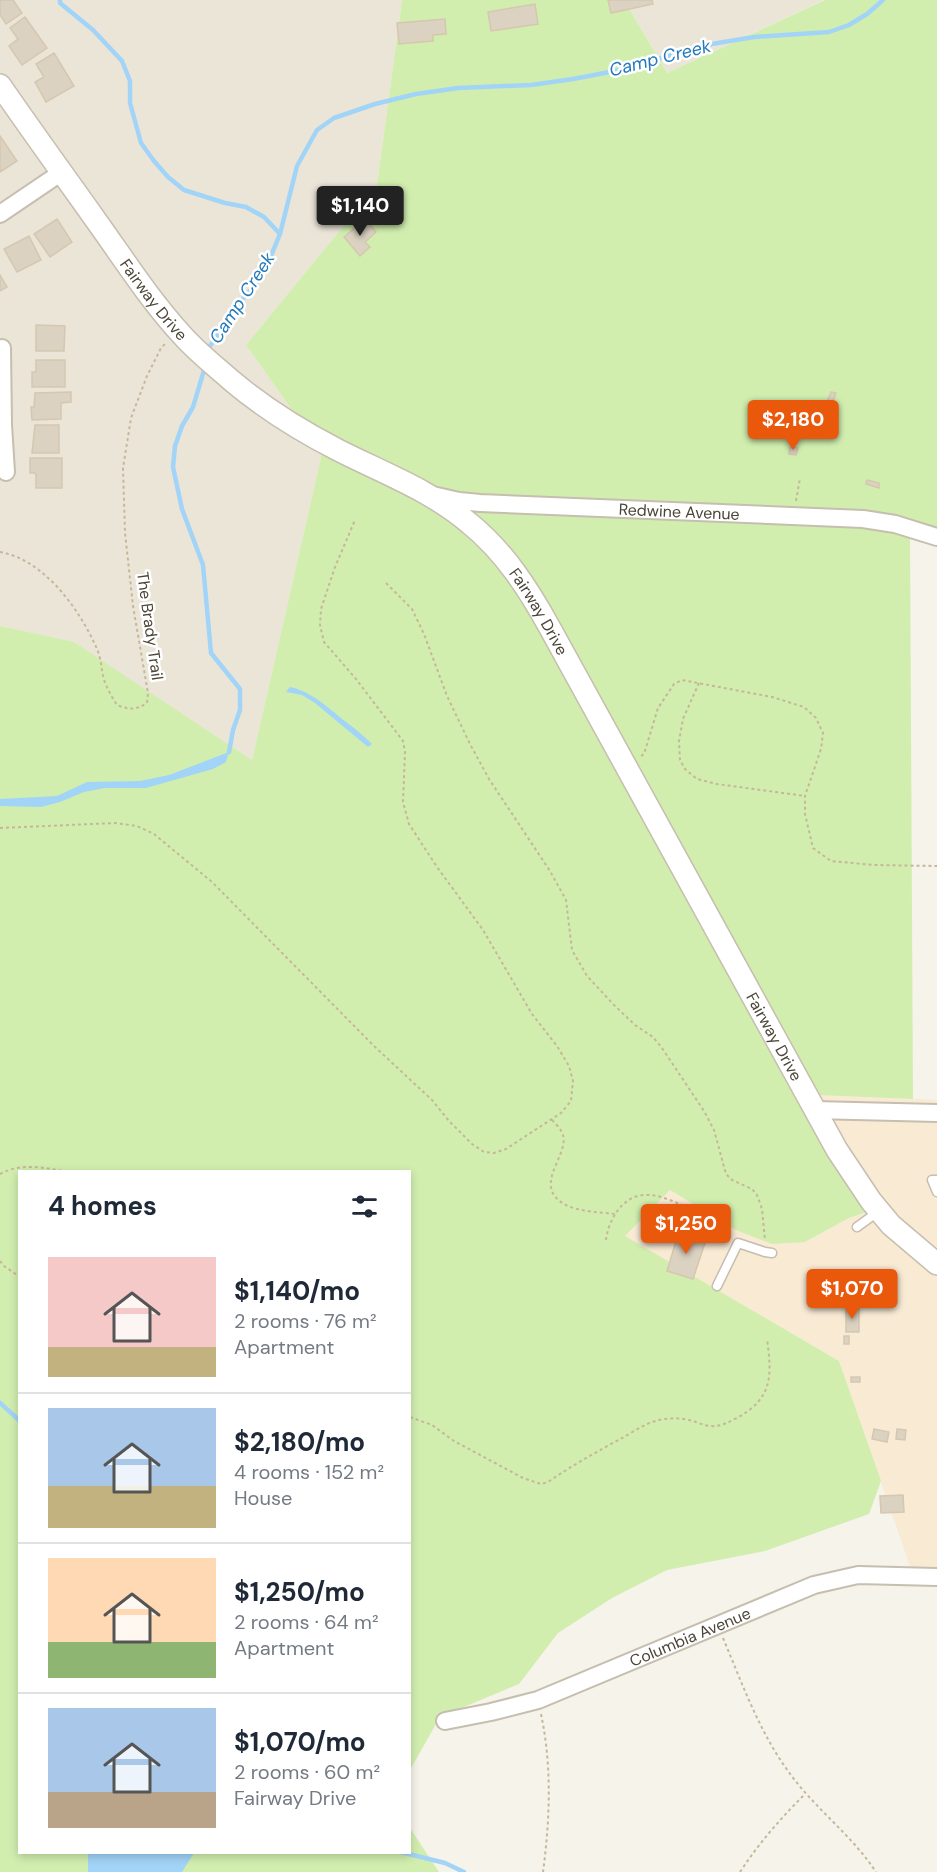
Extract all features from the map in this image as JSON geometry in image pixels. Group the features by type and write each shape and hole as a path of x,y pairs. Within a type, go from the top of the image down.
{"street":[{"name":"Fairway Drive","path":"0,85 143,287 204,357 284,419 339,450 422,490 469,523 488,540 523,582 814,1110 854,1177 880,1211 905,1238 937,1264"},
{"path":"0,214 62,172"},
{"path":"2,348 2,425 6,472"},
{"name":"Redwine Avenue","path":"422,490 442,498 480,503 863,519 895,524 937,537"},
{"path":"814,1110 937,1113"},
{"name":"Columbia Avenue","path":"445,1720 491,1712 538,1700 814,1585 858,1575 937,1577"}],"lane":[{"path":"937,1180 932,1180 937,1192"},
{"path":"857,1227 880,1211"},
{"path":"717,1286 738,1243 769,1252"}],"path":[{"name":"The Brady Trail","path":"0,552 29,561 64,594 98,651 105,684 117,705 128,710 138,709 147,703 148,693 133,606 125,534 123,468 131,418 147,376 161,348 179,331"},
{"path":"793,516 800,478"},
{"path":"0,828 115,823 136,826 154,834 212,882 374,1046 432,1100 472,1144 483,1152 494,1153 506,1149 561,1113 571,1101 573,1081 569,1066 557,1046 532,1014 483,930 409,824 403,802 405,752 403,741 324,642 320,625 321,609 334,567 355,520"},
{"path":"386,583 412,609 424,634 447,696 475,753 566,900 572,950 587,976 614,1005 635,1025 653,1037 704,1111 714,1130 726,1174 732,1180 752,1189 757,1195 762,1209 769,1252"},
{"path":"625,765 633,757 638,758 644,754 658,708 674,684 682,680 772,697 804,707 816,718 823,734 805,796 805,814 813,848 831,861 874,865 937,866"},
{"path":"699,682 683,719 679,741 680,760 685,769 698,779 717,784 805,796"},
{"path":"552,1119 564,1137 564,1146 552,1174 551,1185 554,1195 564,1204 576,1208 615,1214"},
{"path":"0,1174 9,1169 31,1166 56,1170"},
{"path":"606,1240 607,1231 615,1214 634,1197 659,1196 682,1205"},
{"path":"0,1261 18,1276"},
{"path":"411,1417 432,1425 482,1457 523,1478 541,1484 548,1482 589,1455 651,1423 671,1418 688,1419 708,1426 720,1426 740,1416 754,1405 764,1393 769,1382 770,1359 767,1339"},
{"path":"717,1625 774,1752 806,1794 850,1838 876,1872"},
{"path":"538,1700 548,1758 549,1791 543,1872"},
{"path":"740,1872 769,1833 806,1794"}],"shaded area":[{"path":"0,0 402,0 377,185 246,345 322,453 252,760 74,643 0,626"},
{"path":"624,0 824,0 667,73"},
{"path":"815,1095 937,1100 937,1576 913,1575 839,1361 624,1236 670,1190 736,1230 805,1242 849,1218 875,1209"}],"green space":[{"path":"402,0 624,0 667,73 825,0 937,0 937,542 910,532 913,1099 816,1095 875,1209 849,1218 805,1242 772,1244 736,1230 670,1190 625,1236 839,1361 881,1481 869,1514 765,1551 667,1570 612,1598 558,1633 519,1684 440,1717 411,1768 411,1170 18,1170 18,1854 411,1854 411,1830 439,1872 0,1872 0,626 74,642 252,760 322,453 246,345 377,185"}],"water":[{"path":"290,687 307,693 322,703 372,744 368,747 302,695 286,692"},
{"path":"229,752 226,762 213,769 146,788 105,788 84,792 41,807 0,806 0,799 57,796 87,782 140,781 169,775"},
{"path":"88,1854 193,1854 182,1872 88,1872"}],"building":[{"path":"0,0 13,0 22,13 6,24 0,15"},
{"path":"608,0 652,0 653,4 611,13"},
{"path":"535,4 538,24 491,31 488,12"},
{"path":"25,17 47,48 22,65 9,46 18,39 10,28"},
{"path":"445,19 446,34 433,35 433,41 399,44 397,23"},
{"path":"54,53 74,86 46,102 35,82 44,77 36,64"},
{"path":"0,136 17,161 0,172"},
{"path":"57,219 72,242 50,257 34,234"},
{"path":"365,219 376,232 365,242 370,247 360,256 344,237"},
{"path":"29,236 41,260 17,272 4,249"},
{"path":"0,275 7,287 0,291"},
{"path":"36,325 65,326 64,351 36,351"},
{"path":"36,360 65,360 65,387 32,387 32,372 36,372"},
{"path":"71,392 71,402 61,403 61,419 32,420 31,407 34,407 35,393"},
{"path":"831,392 836,393 831,406 826,404"},
{"path":"35,425 59,425 59,453 32,453"},
{"path":"790,447 798,448 796,455 789,454"},
{"path":"30,458 62,458 62,488 36,488 36,475 30,473"},
{"path":"867,480 879,483 879,488 866,484"},
{"path":"679,1231 706,1240 693,1279 667,1271"},
{"path":"846,1309 859,1309 859,1332 846,1332"},
{"path":"844,1336 849,1336 849,1344 844,1344"},
{"path":"851,1377 860,1377 860,1382 851,1382"},
{"path":"874,1429 889,1432 887,1442 872,1439"},
{"path":"897,1429 906,1430 905,1440 896,1439"},
{"path":"903,1495 904,1512 881,1513 880,1496"}],"waterway":[{"path":"60,0 60,3 93,30 122,61 130,81 130,103 141,143 168,177 184,190 246,207 264,217 280,234"},
{"name":"Camp Creek","path":"208,353 210,346 235,308 266,268 280,234 297,166 317,130 334,118 375,104 416,94 458,88 531,85 573,79 615,71 712,44 754,37 829,32 849,25 867,14 883,0"},
{"name":"Camp Creek","path":"205,367 193,407 182,426 175,446 173,467 182,509 203,565 211,653 240,689 240,710 229,752"},
{"path":"0,1403 18,1419"},
{"path":"409,1854 445,1863 464,1872"}]}
